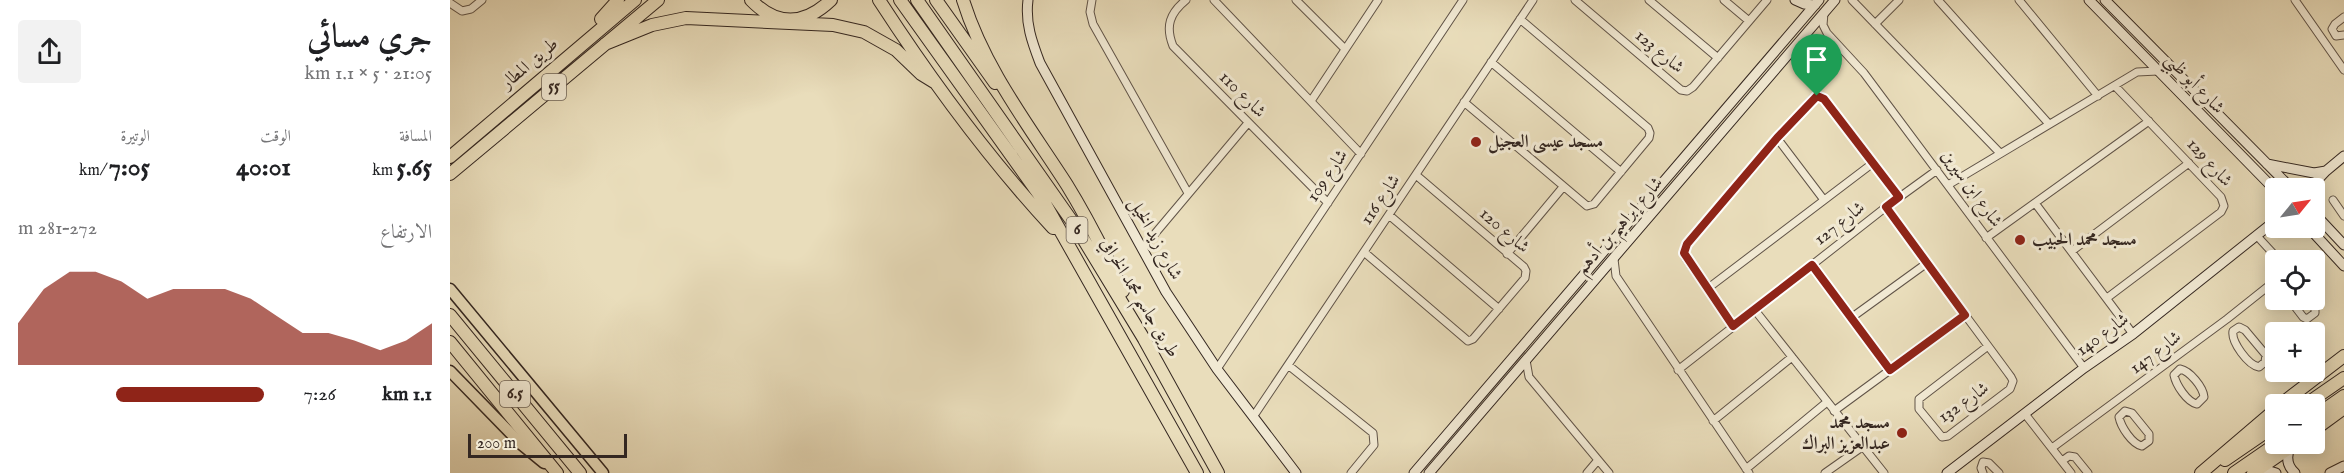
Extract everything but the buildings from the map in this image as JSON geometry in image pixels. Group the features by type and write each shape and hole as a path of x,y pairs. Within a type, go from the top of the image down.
{"highway":[{"path":"554,67 618,0"},
{"name":"طريق المطار","path":"450,157 635,0"},
{"name":"طريق المطار","path":"450,174 658,0"},
{"path":"751,0 766,13 789,20 813,15 831,0"},
{"path":"879,0 934,82 1029,202 1068,244"},
{"name":"طريق جاسم محمد الخرافي","path":"900,0 1043,200 1197,473"},
{"name":"طريق جاسم محمد الخرافي","path":"916,0 1076,227 1144,339 1217,470"},
{"path":"936,0 965,44 1037,140"},
{"path":"963,0 980,43 1003,86 1090,226 1144,339"},
{"path":"605,45 652,25 686,18 833,25 864,32 896,50 921,74 934,82"},
{"name":"6.5","path":"450,315 580,473"},
{"name":"6.5","path":"450,342 556,473"},
{"path":"2294,394 2344,356"},
{"path":"2321,394 2344,378"},
{"path":"2325,409 2344,396"},
{"path":"2325,422 2344,408"},
{"path":"2201,473 2265,418"},
{"path":"2206,473 2265,433"},
{"path":"2234,473 2265,452"},
{"path":"2257,471 2281,454"}],"main road":[{"path":"452,292 603,473"},
{"path":"450,371 522,445 556,473"}],"street":[{"path":"450,3 462,11 471,9 482,0"},
{"name":"شارع زيد الخيل","path":"1028,0 1027,24 1040,63 1166,292 1217,369 1296,473"},
{"path":"1092,0 1090,12 1093,24 1188,193"},
{"name":"شارع 110","path":"1186,0 1175,9 1168,27 1173,46 1328,203"},
{"path":"1214,0 1361,154"},
{"path":"1296,0 1345,50"},
{"path":"1311,101 1378,0"},
{"name":"شارع 109","path":"1217,369 1463,0"},
{"name":"شارع 116","path":"1253,417 1533,0"},
{"name":"شارع 123","path":"1575,0 1681,90 1687,91 1693,87 1767,0"},
{"path":"1648,0 1718,58"},
{"path":"1724,0 1749,21"},
{"name":"شارع إبراهيم بن أدهم","path":"1429,473 1835,0"},
{"path":"1852,0 2000,153"},
{"path":"1875,24 1899,0"},
{"path":"1938,0 2049,124"},
{"path":"2019,0 2098,96"},
{"name":"شارع أبو ظبي","path":"2089,0 2265,179"},
{"name":"شارع أبو ظبي","path":"2105,0 2281,178"},
{"path":"2295,0 2344,70"},
{"path":"1802,20 1798,2 1817,2"},
{"name":"شارع إبراهيم بن أدهم","path":"1414,473 1817,2"},
{"path":"1824,13 1823,26 1827,33"},
{"path":"2334,33 2333,26 2344,17"},
{"path":"1464,102 1583,205 1591,206 1649,138 1648,128 1520,19"},
{"path":"1808,31 1818,30 1827,33"},
{"name":"شارع ابن سيرين","path":"1827,33 1864,73 2084,368"},
{"path":"2323,39 2334,33"},
{"path":"2334,33 2338,36 2344,35"},
{"path":"2137,72 2141,63 2141,52"},
{"path":"1491,62 1621,172"},
{"path":"1948,184 2137,72 2158,71"},
{"name":"شارع 129","path":"2106,298 2223,209 2223,200 2115,86"},
{"path":"1733,326 1685,257 1685,247 1813,99 1820,96 1824,99 1899,197"},
{"path":"1986,238 2149,121"},
{"path":"1142,249 1248,123"},
{"path":"1709,128 1713,135 1719,136"},
{"path":"1777,138 1824,200"},
{"path":"1697,142 1704,142 1707,150"},
{"path":"2319,178 2344,156"},
{"path":"1707,289 1873,163"},
{"path":"2072,251 2189,163"},
{"path":"2267,164 2314,173 2326,171"},
{"name":"شارع 127","path":"1678,370 1886,207 1937,170"},
{"name":"شارع 120","path":"1364,252 1466,340 1473,339 1527,274 1524,267 1416,175"},
{"path":"1508,254 1563,188"},
{"path":"2332,200 2344,216"},
{"path":"2035,203 2133,334"},
{"name":"شارع 132","path":"1886,207 1988,346 2012,379 2012,387 1948,436 1942,437 1919,409 1919,399 1988,346"},
{"path":"1389,215 1499,309"},
{"path":"2325,225 2344,245"},
{"name":"شارع 140","path":"1947,473 2084,368 2133,334 2265,229"},
{"path":"2257,236 2270,250"},
{"path":"2318,238 2344,266"},
{"path":"1614,258 1616,276 1747,471 1827,402"},
{"path":"1851,318 1927,263"},
{"path":"1812,265 1890,370"},
{"path":"1601,273 1607,272 1616,276"},
{"name":"شارع 147","path":"2052,448 2265,289"},
{"path":"1754,309 1884,473"},
{"path":"2298,310 2307,319 2314,314 2314,310"},
{"path":"1834,411 1965,315"},
{"path":"2227,319 2235,330"},
{"path":"2240,327 2245,330 2266,355 2266,360 2259,367 2253,366 2233,340 2232,333 2235,330 2240,327"},
{"path":"1713,421 1792,357"},
{"path":"1526,360 1529,377"},
{"path":"2171,361 2177,371"},
{"path":"1288,365 1373,433 1374,445 1351,473"},
{"path":"2182,369 2187,371 2204,392 2204,398 2197,404 2191,403 2176,381 2174,375 2177,371 2182,369"},
{"path":"1513,375 1521,374 1529,377 1609,473"},
{"path":"2115,403 2122,413"},
{"path":"2127,411 2132,413 2149,434 2149,441 2142,446 2136,444 2121,423 2119,417 2122,413 2127,411"},
{"path":"2025,414 2071,473"},
{"path":"1825,473 1862,447"},
{"path":"1975,451 1983,462 1989,463 1999,473"},
{"path":"2289,454 2287,459 2290,468 2295,473"},
{"path":"2062,461 2069,456 2075,457 2088,473"},
{"path":"1587,473 1598,460"},
{"path":"1983,462 1981,468 1983,473"},
{"path":"2330,473 2344,466"},
{"path":"2257,471 2276,473"}],"place":[{"name":"مسجد عيسى العجيل","path":"1476,142"},
{"name":"مسجد محمد الحبيب","path":"2020,240"},
{"name":"مسجد محمد عبدالعزيز البراك","path":"1902,433"}],"route":[{"path":"1817,96 1824,99 1899,197 1886,207 1965,315 1890,370 1812,265 1733,326 1685,257 1687,244 1777,138 1817,96"}]}
